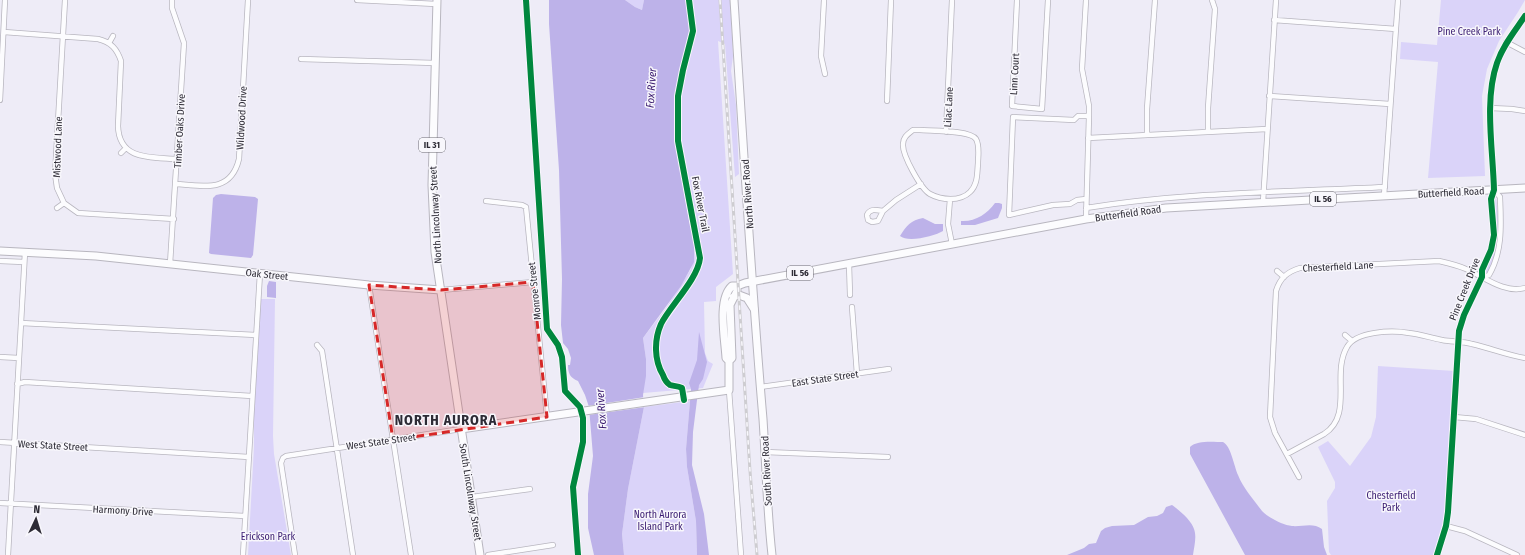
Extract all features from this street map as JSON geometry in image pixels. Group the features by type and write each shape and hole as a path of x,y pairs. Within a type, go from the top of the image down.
{"main road":[{"name":"North River Road","path":"734,0 760,387"},
{"name":"North Lincolnway Street","path":"436,2 432,195 435,252 461,429"},
{"name":"Butterfield Road","path":"737,286 1086,219 1166,208 1525,188"},
{"name":"Oak Street","path":"0,251 96,256 369,285 441,290"},
{"path":"729,361 726,358 723,302 728,289 732,286 737,286 737,291 730,305 732,358 729,361 729,390"},
{"path":"733,297 739,295 748,298 754,308"},
{"name":"South River Road","path":"760,387 772,555"},
{"name":"West State Street","path":"461,429 729,390"},
{"name":"South Lincolnway Street","path":"461,429 480,555"}],"street":[{"path":"0,100 6,0"},
{"name":"Mistwood Lane","path":"64,203 57,188 55,174 65,0"},
{"name":"Timber Oaks Drive","path":"170,264 184,43 172,8 172,0"},
{"name":"Wildwood Drive","path":"176,184 208,187 217,185 226,181 233,175 237,168 239,159 248,0"},
{"path":"357,0 436,2"},
{"path":"824,0 821,56 825,74"},
{"path":"887,102 891,0"},
{"name":"Lilac Lane","path":"950,199 960,198 970,192 975,184 978,149 976,139 968,133 946,132 952,0"},
{"name":"Linn Court","path":"1017,0 1012,106 1042,109 1048,0"},
{"path":"1086,0 1082,69 1090,116 1086,219"},
{"path":"1263,202 1276,0"},
{"path":"1384,196 1398,0"},
{"path":"1147,135 1147,109 1155,1"},
{"path":"1208,132 1208,108 1215,9 1213,1"},
{"name":"Pine Creek Drive","path":"1437,555 1446,526 1453,437 1458,341 1462,321 1482,277 1482,270 1491,250 1494,235 1490,199 1494,190 1490,97 1494,73 1506,42 1525,16"},
{"path":"1274,20 1396,29"},
{"path":"4,32 98,39 109,43 119,54 121,61 118,132 122,143 132,153 140,156 177,159"},
{"path":"109,43 113,36"},
{"path":"1506,42 1525,52"},
{"path":"301,59 435,63"},
{"path":"1269,96 1390,104"},
{"path":"1490,108 1525,111"},
{"path":"1086,199 1077,200 1070,204 1053,204 1009,215 1013,117 1074,120 1078,116 1090,116"},
{"path":"1088,138 1267,129"},
{"path":"946,132 913,130 905,137 903,143 904,154 921,184 929,193 950,199 948,224 952,244"},
{"path":"121,153 126,148"},
{"path":"883,211 896,200 921,184"},
{"path":"1086,208 1161,198 1384,186"},
{"name":"Pine Creek Drive","path":"1482,277 1488,276 1493,267 1501,237 1500,197 1494,190"},
{"name":"Monroe Street","path":"486,202 525,206 546,417"},
{"path":"57,208 64,203 78,213 174,219"},
{"path":"8,555 25,252"},
{"path":"0,261 24,262"},
{"name":"Chesterfield Lane","path":"1284,277 1292,270 1300,268 1426,261 1449,263 1465,268 1509,289 1525,288"},
{"path":"849,264 850,294"},
{"path":"1277,271 1284,277 1280,281 1276,291 1270,412 1275,433 1299,477"},
{"path":"243,555 260,273"},
{"name":"Oak Street","path":"441,290 533,282"},
{"path":"369,285 411,555"},
{"path":"852,307 857,374"},
{"path":"21,323 256,335"},
{"path":"1287,454 1329,431 1336,423 1340,407 1343,356 1352,341 1362,335 1404,332 1473,344 1525,358"},
{"path":"1345,335 1352,341"},
{"path":"317,345 322,351 353,555"},
{"path":"0,357 19,358"},
{"name":"East State Street","path":"760,387 889,369"},
{"path":"17,384 25,382 252,396"},
{"path":"729,390 742,555"},
{"path":"1454,417 1476,419 1525,435"},
{"name":"West State Street","path":"295,555 281,463 283,458 286,456 461,429"},
{"name":"West State Street","path":"0,442 249,457"},
{"path":"765,452 888,457"},
{"path":"472,497 530,489"},
{"name":"Harmony Drive","path":"0,503 245,516"},
{"path":"1446,526 1465,531 1517,555"},
{"path":"488,555 553,545"}],"highlighted area":[{"path":"533,282 547,417 393,440 369,285 441,290"}],"green space":[{"path":"625,0 644,0 642,10 635,7"},
{"path":"687,0 730,0 733,56 731,71 736,105 739,174 735,177 725,44 718,41 733,274 716,287 716,301 704,302 705,353 708,361 713,364 703,388 643,393 646,359 643,338 666,308 691,269 694,242 674,137 678,82 690,28"},
{"name":"Pine Creek Park","path":"1441,0 1525,0 1499,41 1487,69 1482,96 1485,176 1428,178 1438,62 1400,59 1401,42 1437,45"},
{"path":"1496,198 1498,216 1497,246 1487,274 1484,274 1483,272 1493,246 1495,222 1494,202"},
{"name":"Erickson Park","path":"261,299 275,299 274,454 291,555 248,555 254,447 254,383"},
{"name":"Chesterfield Park","path":"1378,366 1454,371 1445,513 1443,527 1433,555 1331,555 1329,552 1327,501 1335,488 1335,482 1318,447 1328,441 1350,466 1371,437 1376,417"},
{"name":"North Aurora Island Park","path":"690,401 686,449 687,467 696,521 697,555 624,555 622,534 628,489 644,407"}],"water":[{"name":"Fox River","path":"549,0 625,0 642,10 644,0 687,0 690,28 678,82 674,137 694,242 694,262 681,286 643,338 646,359 646,376 643,395 644,407 628,489 622,534 624,555 594,555 588,528 588,494 593,456 589,407 578,381 571,377 569,373 568,365 570,365 571,358 568,349 563,343 561,325 562,279 559,170 549,24"},
{"path":"221,194 255,197 258,199 253,255 251,258 209,253 213,198 216,195"},
{"path":"995,203 1002,204 998,218 975,225 961,225 961,221 976,219 988,211"},
{"path":"923,218 935,224 943,224 943,231 928,237 915,239 900,236 909,224 915,220"},
{"path":"269,281 276,282 276,298 267,297 267,286"},
{"path":"699,332 707,362 703,379 699,385 693,432 692,465 704,514 709,555 697,555 696,521 687,467 686,449 691,389 689,383 697,360"},
{"path":"1223,442 1226,444 1230,452 1243,485 1262,511 1280,523 1292,526 1311,525 1322,529 1324,547 1327,555 1245,555 1190,454 1190,447 1197,443"},
{"path":"1172,505 1185,516 1193,526 1195,532 1195,542 1193,555 1067,555 1084,548 1089,544 1096,543 1101,531 1105,528 1112,526 1134,525 1148,517 1157,516 1163,513 1166,507"}],"pier":[{"path":"645,397 646,407 588,415 587,406"}],"railway":[{"path":"720,0 750,471 757,555"}],"cycle path":[{"path":"526,0 547,329 558,345 562,357 565,391 580,407 583,418 583,442 573,487 578,555"},
{"name":"Fox River Trail","path":"684,400 682,388 670,385 660,369 656,343 661,324 694,275 700,258 678,141 678,96 693,31 689,0"},
{"path":"1437,555 1446,526 1448,512 1459,331 1464,315 1482,277 1482,270 1491,250 1494,235 1491,199 1494,190 1490,125 1493,77 1502,50 1525,16"}],"district":[{"name":"NORTH AURORA","path":"446,420"}]}
